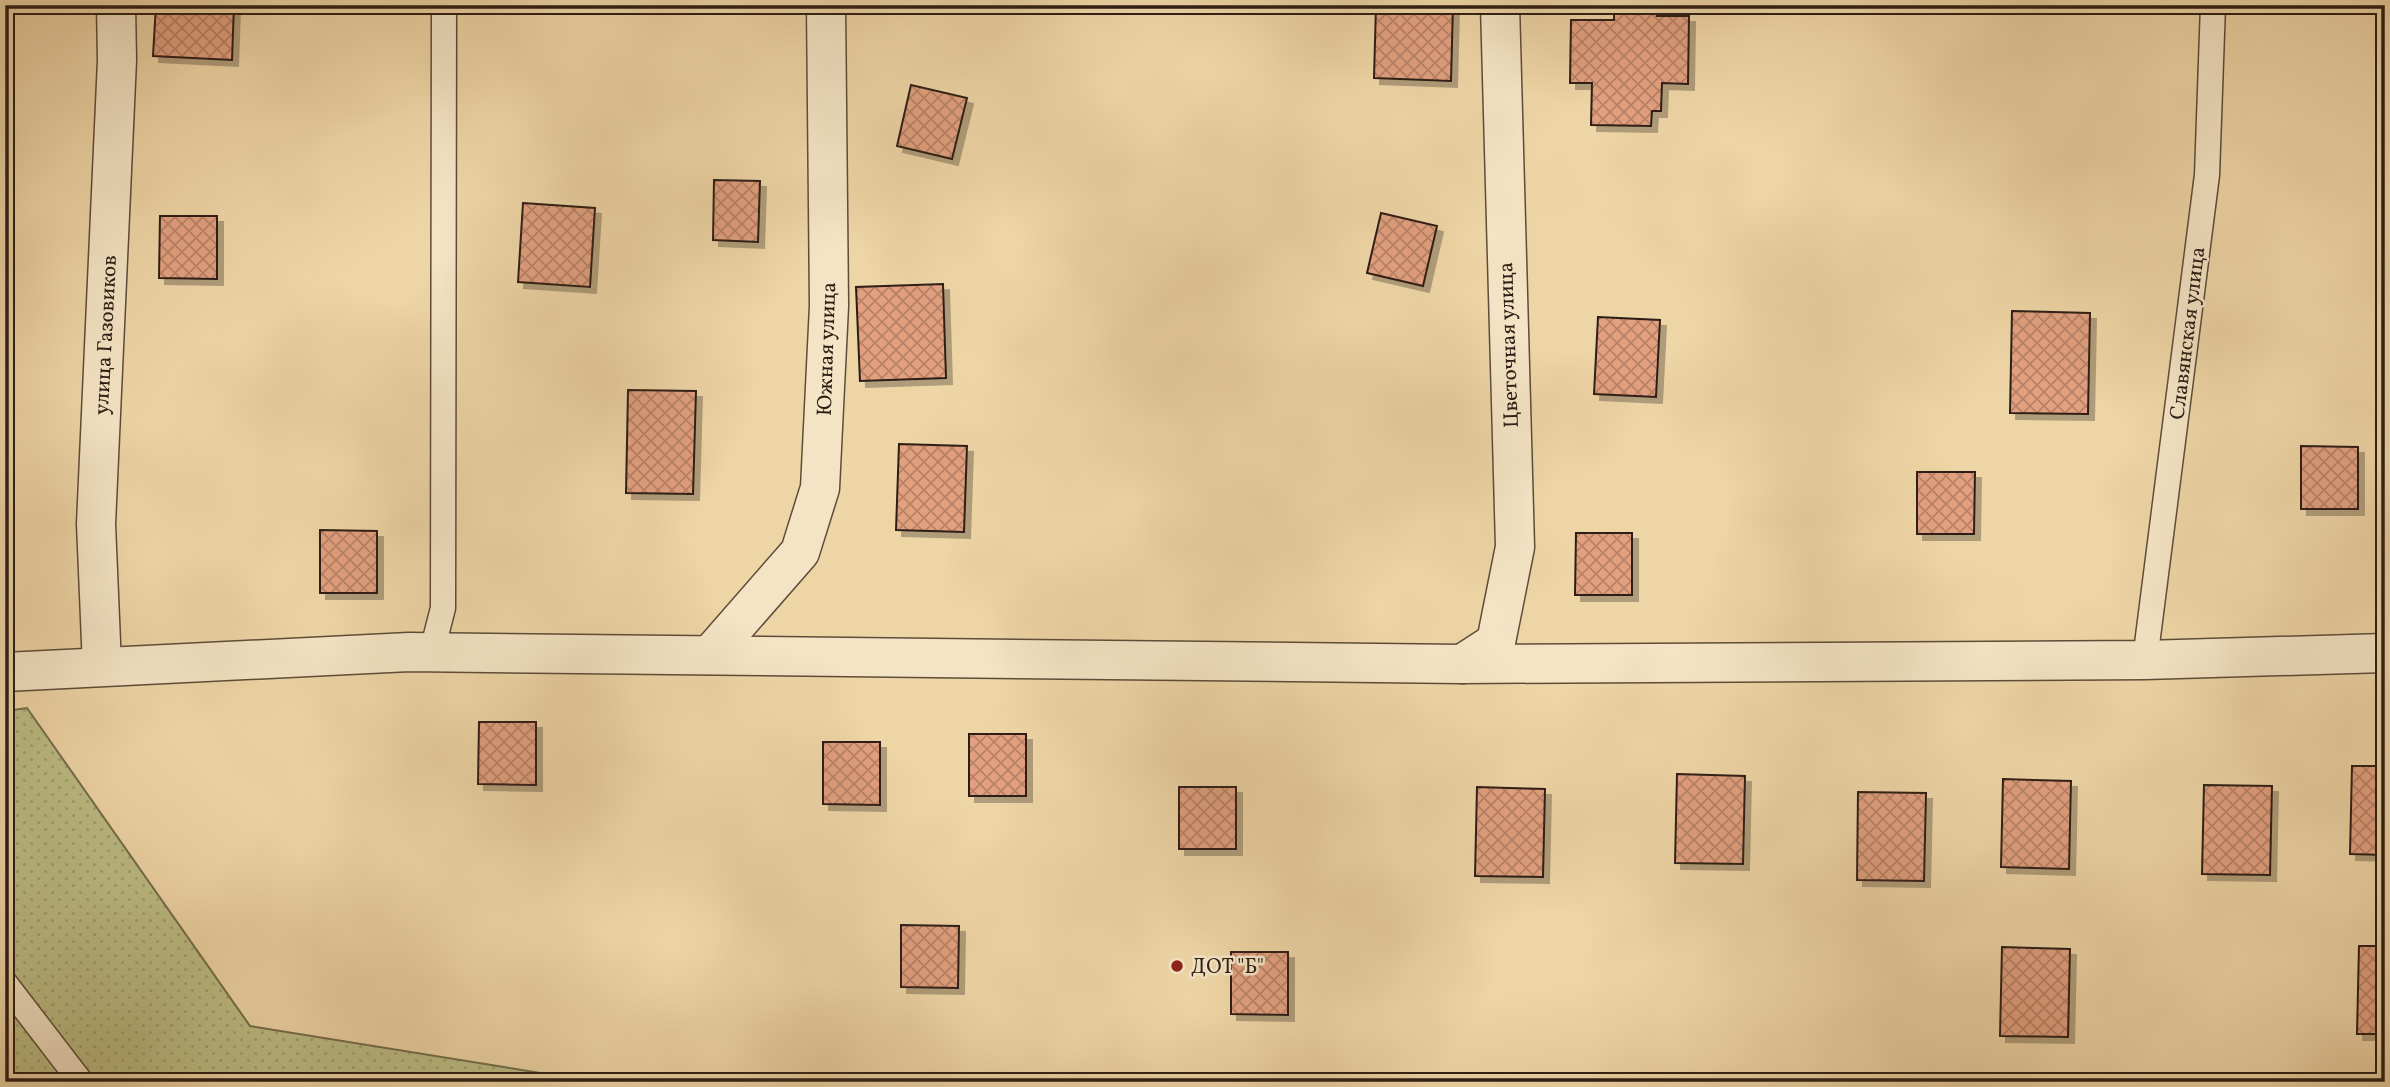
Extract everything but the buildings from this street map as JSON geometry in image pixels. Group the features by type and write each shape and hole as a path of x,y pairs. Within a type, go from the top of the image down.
{"street":[{"name":"улица Газовиков","path":"102,666 96,524 117,60 116,5"},
{"name":"Южная улица","path":"710,655 800,552 820,488 829,306 826,5"},
{"name":"Цветочная улица","path":"1462,664 1496,642 1515,547 1500,5"},
{"path":"5,671 409,652 1462,664 2145,660 2385,653"}],"lane":[{"path":"409,652 433,647 443,608 444,5"},
{"name":"Славянская улица","path":"2145,660 2207,175 2213,5"},
{"path":"5,983 81,1082"}],"green space":[{"path":"27,708 250,1026 596,1082 5,1082 5,711"}],"place":[{"name":"ДОТ \"Б\"","path":"1177,966"}]}
